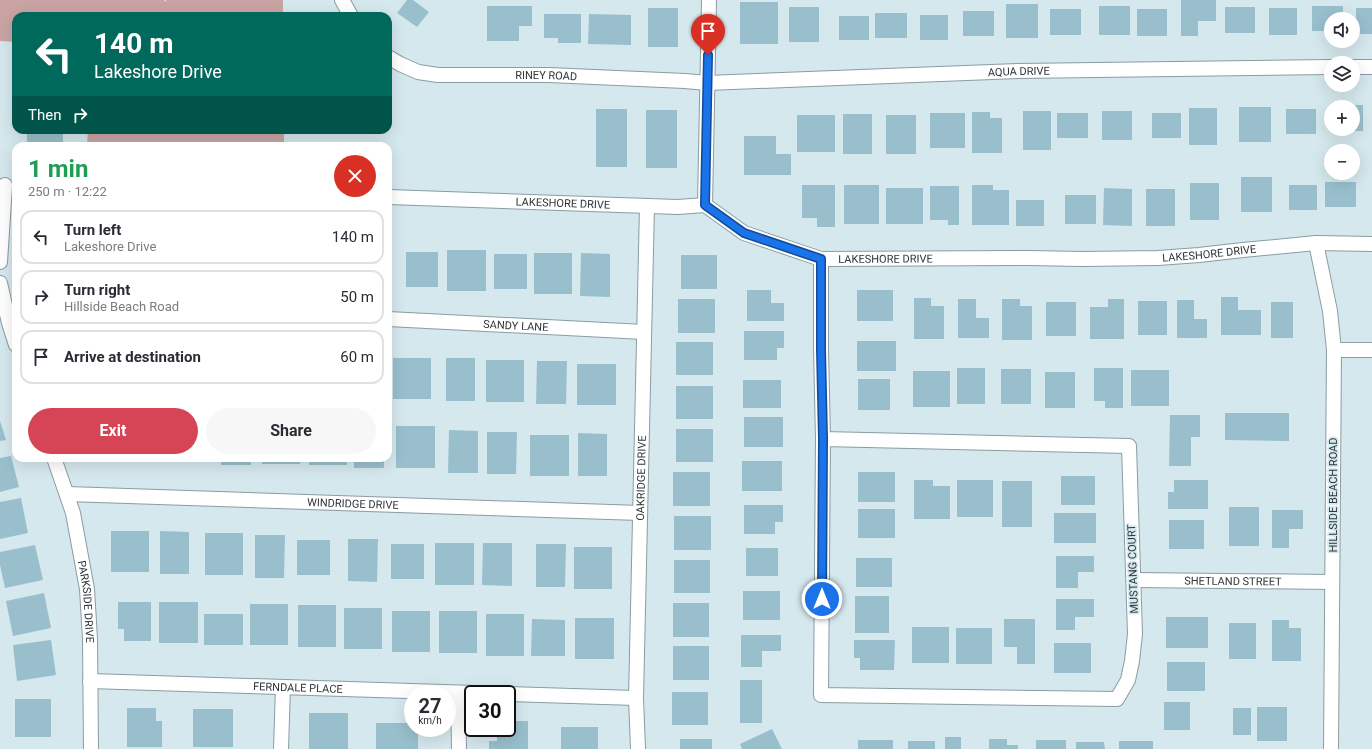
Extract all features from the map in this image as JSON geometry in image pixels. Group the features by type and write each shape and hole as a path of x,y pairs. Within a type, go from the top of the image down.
{"street":[{"path":"342,0 349,12"},
{"path":"705,205 709,0"},
{"name":"RINEY ROAD","path":"392,59 418,72 438,75 549,75 707,83"},
{"name":"AQUA DRIVE","path":"707,83 1018,71 1324,67"},
{"path":"1360,67 1372,67"},
{"path":"0,262 7,185"},
{"name":"LAKESHORE DRIVE","path":"392,197 678,207 705,205 744,233 821,259 1158,258 1316,243 1372,244"},
{"name":"OAKRIDGE DRIVE","path":"638,749 636,698 647,206"},
{"name":"HILLSIDE BEACH ROAD","path":"1316,243 1330,311 1334,350 1331,749"},
{"path":"821,259 823,439"},
{"path":"0,283 10,300 8,323 12,334"},
{"name":"SANDY LANE","path":"392,319 644,332"},
{"path":"1334,350 1372,350"},
{"name":"MUSTANG COURT","path":"823,439 1129,446 1135,634 1128,680 1117,699 821,695 823,439"},
{"name":"PARKSIDE DRIVE","path":"55,462 73,513 87,589 91,749"},
{"name":"WINDRIDGE DRIVE","path":"66,494 640,513"},
{"name":"SHETLAND STREET","path":"1134,580 1332,582"},
{"name":"FERNDALE PLACE","path":"90,681 464,692"},
{"path":"281,749 283,687"},
{"path":"458,692 459,749"},
{"name":"FERNDALE PLACE","path":"516,694 636,698"}],"shaded area":[{"path":"0,0 164,0 166,2 166,0 283,0 283,12 12,12 12,42 0,41"},
{"path":"88,134 284,134 284,142 87,142"}],"building":[{"path":"407,0 413,0 429,12 417,27 397,13"},
{"path":"1181,0 1216,0 1216,21 1198,21 1198,36 1181,36"},
{"path":"740,2 778,2 778,44 740,44"},
{"path":"1006,4 1038,4 1038,38 1006,38"},
{"path":"487,6 532,6 532,26 519,26 519,41 487,41"},
{"path":"1099,6 1130,6 1130,35 1099,35"},
{"path":"1312,6 1343,6 1343,12 1324,12 1324,31 1312,31"},
{"path":"789,7 819,7 819,42 789,42"},
{"path":"1225,7 1255,7 1255,33 1225,33"},
{"path":"648,8 678,8 678,47 648,47"},
{"path":"1269,8 1297,8 1297,35 1269,35"},
{"path":"1356,8 1372,8 1372,34 1360,34 1360,12 1356,12"},
{"path":"1050,9 1081,9 1081,35 1050,35"},
{"path":"1137,9 1167,9 1167,36 1137,36"},
{"path":"963,11 994,11 994,36 963,36"},
{"path":"875,13 907,13 907,38 875,38"},
{"path":"544,14 581,14 581,43 558,43 558,38 544,38"},
{"path":"589,14 631,15 631,45 588,44"},
{"path":"920,15 948,15 948,40 920,40"},
{"path":"839,16 869,16 869,40 839,40"},
{"path":"1360,105 1363,105 1363,131 1360,131"},
{"path":"1239,107 1271,107 1271,142 1239,142"},
{"path":"1189,108 1217,108 1217,145 1189,145"},
{"path":"596,109 627,109 627,167 596,167"},
{"path":"1286,109 1316,109 1316,134 1286,134"},
{"path":"646,110 677,110 677,168 646,168"},
{"path":"1023,111 1051,111 1051,150 1023,150"},
{"path":"1102,111 1132,111 1132,140 1102,140"},
{"path":"972,112 990,112 990,118 1002,118 1002,153 972,153"},
{"path":"930,113 965,113 965,148 930,148"},
{"path":"1057,113 1088,113 1088,138 1057,138"},
{"path":"1152,113 1181,113 1181,138 1152,138"},
{"path":"843,114 872,114 872,154 843,154"},
{"path":"797,115 835,115 835,152 797,152"},
{"path":"886,115 916,115 916,154 886,154"},
{"path":"27,134 63,134 63,142 27,142"},
{"path":"744,136 776,136 776,154 791,154 791,175 744,175"},
{"path":"1241,177 1272,177 1272,212 1241,212"},
{"path":"1325,182 1356,182 1356,207 1325,207"},
{"path":"1190,183 1219,183 1219,220 1190,220"},
{"path":"802,185 835,185 835,227 817,227 817,218 802,218"},
{"path":"844,185 879,185 879,224 844,224"},
{"path":"972,185 993,185 993,190 1009,190 1009,225 972,225"},
{"path":"1289,185 1317,185 1317,210 1289,210"},
{"path":"930,186 959,186 959,225 948,225 948,220 930,220"},
{"path":"886,188 923,188 923,224 886,224"},
{"path":"1104,188 1132,189 1132,226 1103,225"},
{"path":"1146,189 1175,189 1175,226 1146,226"},
{"path":"1065,195 1096,195 1096,224 1065,224"},
{"path":"1016,200 1044,200 1044,226 1016,226"},
{"path":"447,250 486,250 486,291 447,291"},
{"path":"406,252 438,252 438,287 406,287"},
{"path":"534,253 572,253 572,294 534,294"},
{"path":"581,253 610,254 610,297 580,296"},
{"path":"494,254 527,254 527,289 494,289"},
{"path":"681,255 717,255 717,289 681,289"},
{"path":"747,290 771,290 771,303 784,303 784,321 747,321"},
{"path":"857,290 893,290 893,321 857,321"},
{"path":"1221,297 1238,297 1238,310 1261,310 1261,335 1221,335"},
{"path":"914,298 931,298 931,306 944,306 944,339 914,339"},
{"path":"678,299 715,299 715,333 678,333"},
{"path":"958,299 976,299 976,318 989,318 989,338 958,338"},
{"path":"1002,299 1020,299 1020,306 1032,306 1032,340 1002,340"},
{"path":"1108,299 1124,299 1124,339 1090,339 1090,307 1108,307"},
{"path":"1177,300 1194,300 1194,319 1207,319 1207,338 1177,338"},
{"path":"1138,301 1167,301 1167,335 1138,335"},
{"path":"1046,302 1076,302 1076,336 1046,336"},
{"path":"1271,302 1293,302 1293,338 1271,338"},
{"path":"744,331 784,331 784,348 777,348 777,360 744,360"},
{"path":"857,341 896,341 896,371 857,371"},
{"path":"676,342 713,342 713,375 676,375"},
{"path":"393,358 431,358 431,399 393,399"},
{"path":"446,358 475,358 475,401 446,401"},
{"path":"486,360 524,360 524,402 486,402"},
{"path":"537,361 567,361 566,404 536,404"},
{"path":"577,364 616,364 616,405 577,405"},
{"path":"957,368 985,368 985,404 957,404"},
{"path":"1094,368 1123,368 1123,408 1105,408 1105,401 1094,401"},
{"path":"1001,369 1031,369 1031,404 1001,404"},
{"path":"1131,370 1169,370 1169,406 1131,406"},
{"path":"913,371 950,371 950,407 913,407"},
{"path":"1045,372 1075,372 1075,408 1045,408"},
{"path":"858,379 890,379 890,410 858,410"},
{"path":"743,380 781,380 781,408 743,408"},
{"path":"676,386 713,386 713,419 676,419"},
{"path":"1225,413 1289,413 1289,441 1225,440"},
{"path":"1170,415 1200,415 1200,437 1191,437 1191,466 1169,466"},
{"path":"744,417 783,417 783,447 744,447"},
{"path":"0,421 6,440 0,441"},
{"path":"396,426 435,426 435,468 396,468"},
{"path":"676,429 713,429 713,462 676,462"},
{"path":"449,430 478,431 478,473 448,473"},
{"path":"487,432 517,432 516,474 487,474"},
{"path":"578,433 607,434 607,476 578,476"},
{"path":"530,435 569,435 569,476 530,476"},
{"path":"11,456 19,487 0,492 0,458"},
{"path":"742,461 782,461 782,491 742,491"},
{"path":"221,462 251,462 251,465 221,465"},
{"path":"262,462 300,462 300,464 262,464"},
{"path":"309,462 347,462 347,465 309,465"},
{"path":"354,462 384,462 384,468 354,468"},
{"path":"673,472 710,472 710,506 673,506"},
{"path":"858,472 895,472 895,502 858,502"},
{"path":"1061,476 1095,476 1095,505 1061,505"},
{"path":"914,480 933,480 933,486 950,486 950,519 914,519"},
{"path":"957,480 993,480 993,517 957,517"},
{"path":"1174,480 1208,480 1208,509 1168,509 1168,492 1174,492"},
{"path":"1002,481 1032,481 1032,527 1002,527"},
{"path":"21,498 28,533 0,539 0,502"},
{"path":"744,505 783,505 783,522 775,522 775,534 744,534"},
{"path":"1229,507 1259,507 1259,546 1229,546"},
{"path":"858,509 895,509 895,538 858,538"},
{"path":"1272,510 1303,510 1303,529 1289,529 1289,548 1272,548"},
{"path":"1054,513 1096,513 1096,543 1054,543"},
{"path":"674,516 711,516 711,550 674,550"},
{"path":"1169,520 1204,520 1204,549 1169,549"},
{"path":"111,531 149,531 149,572 111,572"},
{"path":"160,531 189,532 189,574 160,574"},
{"path":"205,533 243,533 243,575 205,575"},
{"path":"255,535 285,535 284,578 255,578"},
{"path":"348,539 378,539 377,582 348,581"},
{"path":"297,540 330,540 330,575 297,575"},
{"path":"435,543 474,543 474,585 435,585"},
{"path":"483,543 512,543 512,586 482,585"},
{"path":"391,544 424,544 424,579 391,579"},
{"path":"536,544 566,544 565,587 536,587"},
{"path":"35,545 43,580 5,588 0,565 0,552"},
{"path":"574,547 612,547 612,589 574,589"},
{"path":"746,548 778,548 778,576 746,576"},
{"path":"1056,556 1094,556 1094,572 1078,572 1078,588 1056,588"},
{"path":"856,558 892,558 892,587 856,587"},
{"path":"674,560 710,560 710,593 674,593"},
{"path":"743,591 780,591 780,620 743,620"},
{"path":"44,593 51,628 13,636 6,601"},
{"path":"855,596 889,596 889,633 855,633"},
{"path":"1056,599 1094,599 1094,617 1075,617 1075,630 1056,630"},
{"path":"118,602 151,602 151,641 124,641 124,629 118,629"},
{"path":"159,602 198,602 198,643 159,643"},
{"path":"673,603 709,603 709,637 673,637"},
{"path":"250,604 288,604 288,645 250,645"},
{"path":"298,605 336,605 336,647 298,647"},
{"path":"344,608 382,608 382,649 344,649"},
{"path":"392,611 430,611 430,652 392,652"},
{"path":"439,611 477,611 477,653 439,653"},
{"path":"204,614 243,614 243,645 204,645"},
{"path":"486,614 524,614 524,656 486,656"},
{"path":"1166,617 1208,617 1208,648 1166,648"},
{"path":"575,618 614,618 614,659 575,659"},
{"path":"532,619 565,620 565,656 531,656"},
{"path":"1004,619 1035,619 1035,664 1017,664 1017,647 1004,647"},
{"path":"1272,620 1289,620 1289,628 1301,628 1301,661 1272,661"},
{"path":"1229,623 1256,623 1256,659 1229,659"},
{"path":"912,627 949,627 949,663 912,663"},
{"path":"956,628 992,628 992,664 956,664"},
{"path":"741,635 781,635 781,651 762,651 762,667 741,667"},
{"path":"51,640 56,675 17,681 13,645"},
{"path":"854,640 895,640 894,670 860,670 860,658 854,658"},
{"path":"1054,643 1091,643 1091,673 1054,673"},
{"path":"673,646 709,646 709,680 673,680"},
{"path":"1167,662 1205,662 1205,691 1167,691"},
{"path":"740,680 762,680 762,723 740,723"},
{"path":"672,692 708,692 708,725 672,725"},
{"path":"15,699 51,699 51,737 15,737"},
{"path":"1164,702 1190,702 1190,730 1164,730"},
{"path":"1257,707 1287,707 1287,741 1257,741"},
{"path":"127,708 156,708 156,721 162,721 162,747 127,747"},
{"path":"1233,708 1251,708 1251,735 1233,735"},
{"path":"193,709 233,709 233,747 193,747"},
{"path":"309,713 348,713 348,749 309,749"},
{"path":"516,721 528,721 528,749 489,749 489,741 497,741 497,737 516,737"},
{"path":"376,723 404,723 404,737 418,737 418,749 376,749"},
{"path":"561,727 598,727 598,749 561,749"},
{"path":"772,729 782,749 742,749 740,744"},
{"path":"945,737 961,737 961,749 945,749"},
{"path":"680,739 712,739 712,749 680,749"},
{"path":"989,739 1007,739 1007,745 1018,745 1018,749 989,749"},
{"path":"858,740 893,740 893,749 858,749"},
{"path":"1036,740 1066,740 1066,749 1036,749"},
{"path":"908,741 935,741 935,749 908,749"},
{"path":"1119,741 1153,741 1153,749 1119,749"},
{"path":"1076,742 1104,742 1105,749 1076,749"}],"route":[{"path":"708,55 705,205 744,233 821,259 823,439 822,599"}]}
